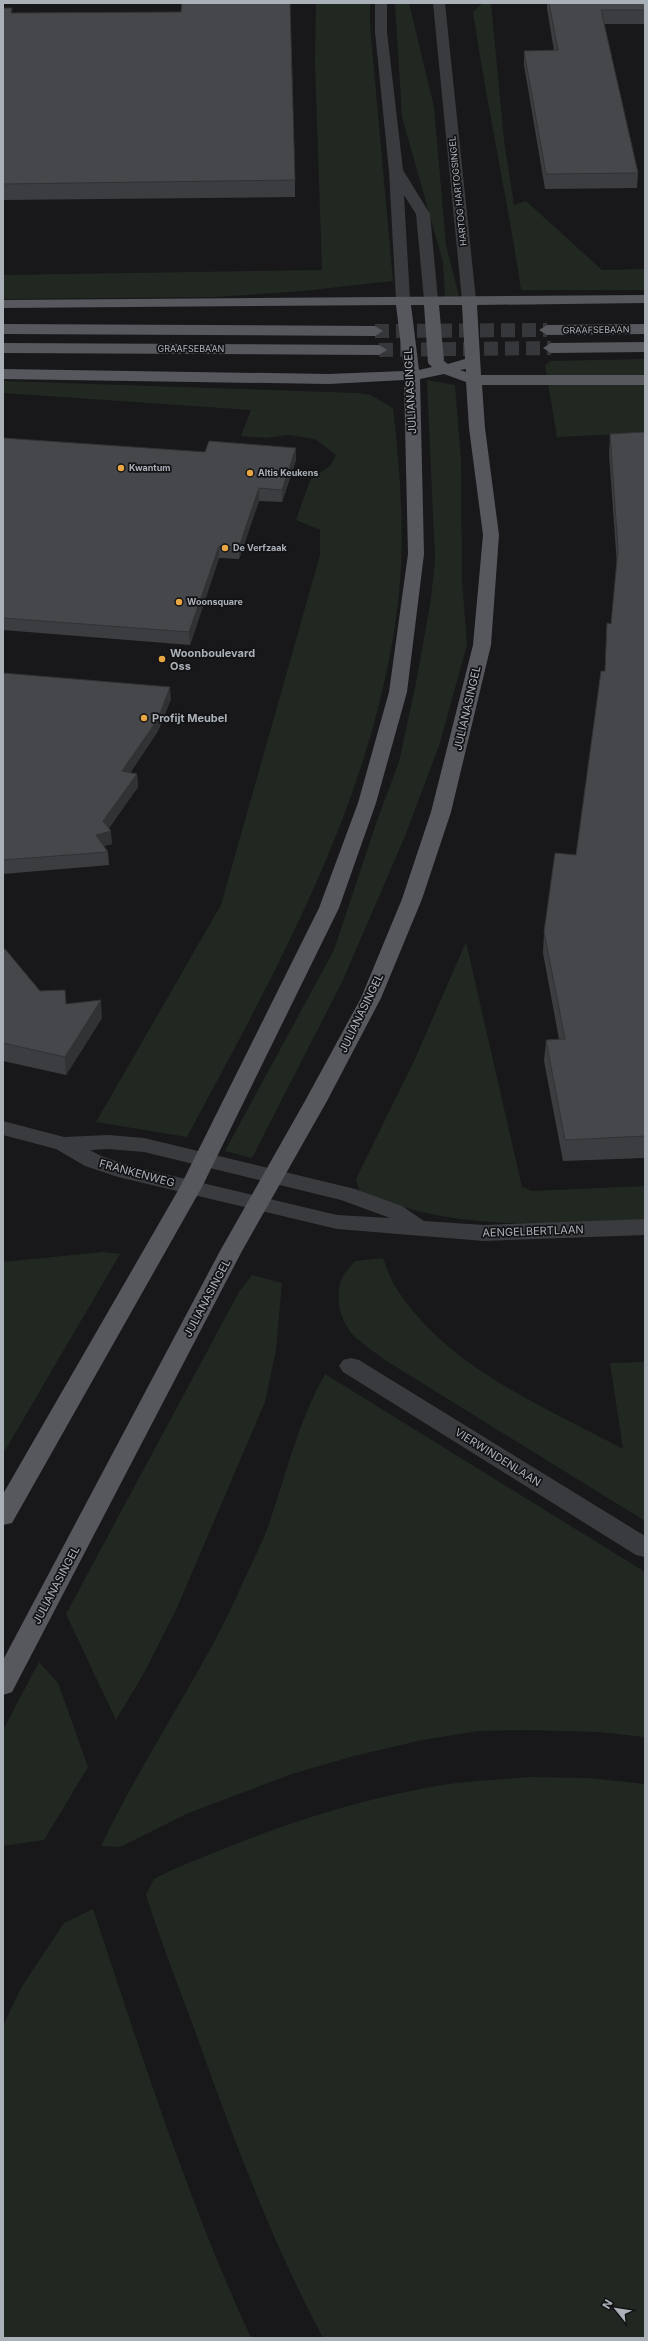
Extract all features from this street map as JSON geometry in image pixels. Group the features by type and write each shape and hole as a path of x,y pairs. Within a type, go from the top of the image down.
{"main road":[{"path":"3,304 645,299"},
{"name":"JULIANASINGEL","path":"3,1516 191,1187 273,1025 328,908 367,803 398,692 416,554 412,376 403,300"},
{"path":"431,300 436,363 447,371 475,380 645,380"},
{"name":"HARTOG HARTOGSINGEL","path":"469,300 475,380"},
{"name":"GRAAFSEBAAN","path":"3,329 376,331"},
{"name":"GRAAFSEBAAN","path":"547,330 645,329"},
{"name":"GRAAFSEBAAN","path":"551,348 645,347"},
{"name":"GRAAFSEBAAN","path":"3,348 379,350"},
{"path":"3,374 349,379 412,376 447,371 473,362"},
{"name":"JULIANASINGEL","path":"3,1685 257,1203 316,1101 371,998 412,899 441,812 463,728 482,645 491,535 477,428 475,380"}],"street":[{"path":"381,3 381,32 396,171 403,300"},
{"name":"HARTOG HARTOGSINGEL","path":"439,3 469,300"},
{"path":"396,171 423,214 431,300"},
{"name":"FRANKENWEG","path":"3,1128 64,1144 93,1161 126,1172 257,1203"},
{"name":"FRANKENWEG","path":"64,1144 108,1142 144,1145 272,1176"},
{"name":"AENGELBERTLAAN","path":"272,1176 348,1194 394,1211 421,1226"},
{"name":"AENGELBERTLAAN","path":"257,1203 337,1222 421,1226 454,1232 484,1233 645,1227"},
{"name":"VIERWINDENLAAN","path":"351,1366 645,1548"}],"shaded area":[{"path":"316,3 370,3 370,26 393,281 303,291 216,297 3,299 3,275 322,270 315,63"},
{"path":"395,3 409,3 434,107 446,245 459,296 445,297 443,262 402,117"},
{"path":"483,3 491,3 504,140 514,205 526,201 602,270 645,269 645,290 521,290 473,12"},
{"path":"645,359 645,433 557,437 545,365 550,361"},
{"path":"427,380 455,385 461,460 462,581 467,645 439,746 403,841 342,982 252,1158 225,1151 334,950 377,821 399,762 416,683 431,599 435,559"},
{"path":"3,381 358,393 370,395 393,408 401,501 401,570 399,594 388,667 370,738 347,807 320,875 289,942 187,1137 96,1122 221,905 320,555 320,530 296,520 310,480 331,465 336,455 315,439 288,435 265,438 241,436 251,410 3,393"},
{"path":"466,942 522,1187 532,1191 645,1186 645,1219 572,1223 536,1223 463,1219 428,1213 393,1204 359,1190 356,1179 415,1059"},
{"path":"103,1252 120,1254 3,1454 3,1262"},
{"path":"383,1258 391,1279 398,1291 419,1318 444,1343 471,1364 530,1401 623,1449 610,1363 645,1362 645,1521 385,1360 351,1333 343,1320 339,1306 338,1298 342,1278 355,1261"},
{"path":"252,1275 282,1283 276,1350 265,1402 176,1610 144,1673 116,1720 66,1614 239,1292"},
{"path":"325,1374 645,1572 645,1737 599,1732 526,1730 479,1731 422,1740 354,1756 292,1774 186,1814 120,1847 101,1846 134,1783 205,1659 237,1596 269,1524 300,1428"},
{"path":"39,1662 58,1683 88,1767 44,1840 3,1846 3,1730"},
{"path":"530,1777 589,1778 645,1784 645,2338 323,2338 288,2267 256,2194 165,1951 146,1895 154,1879 172,1870 267,1832 331,1811 396,1794 431,1787 468,1782"},
{"path":"93,1909 166,2125 206,2233 251,2338 3,2338 3,2026 21,1988 64,1923"}],"building":[{"path":"182,3 290,3 295,180 3,184 3,8 12,8 11,13 181,12"},
{"path":"549,3 645,3 645,10 601,10 638,173 546,174 524,51 558,50"},
{"path":"645,432 645,1136 565,1140 546,1040 565,1039 544,932 555,853 576,855 601,671 605,671 607,623 611,624 618,549 610,434"},
{"path":"3,438 205,452 209,441 296,448 282,490 259,488 239,547 219,546 189,632 3,618"},
{"path":"3,673 170,687 158,719 122,771 137,774 103,821 111,831 96,835 108,852 3,860"},
{"path":"5,949 40,991 65,990 66,1004 101,1000 65,1057 3,1043 3,950"}],"tunnel":[{"path":"375,331 547,330"},
{"path":"379,350 551,348"}],"place":[{"name":"Kwantum","path":"121,468"},
{"name":"Altis Keukens","path":"250,473"},
{"name":"De Verfzaak","path":"225,548"},
{"name":"Woonsquare","path":"179,602"},
{"name":"Woonboulevard Oss","path":"162,659"},
{"name":"Profijt Meubel","path":"144,718"}]}
